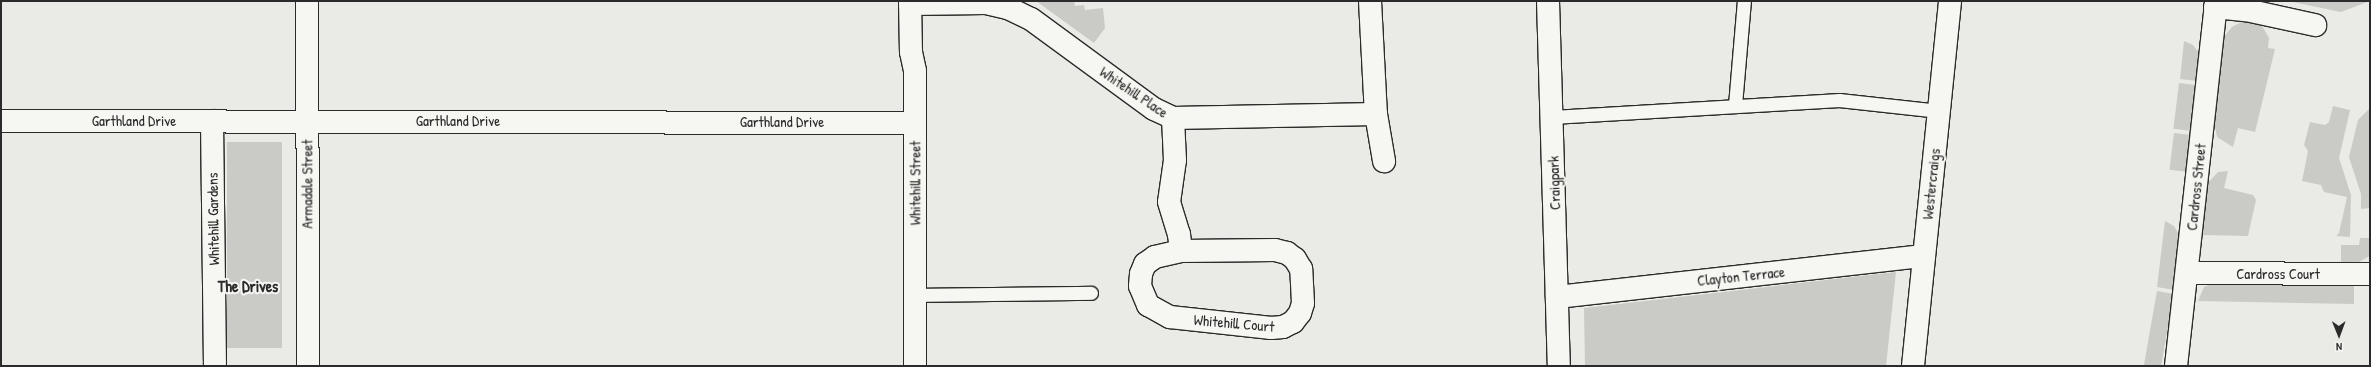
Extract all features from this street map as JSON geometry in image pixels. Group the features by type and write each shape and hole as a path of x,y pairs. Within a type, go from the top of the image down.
{"street":[{"name":"Armadale Street","path":"307,1 308,366"},
{"path":"1370,1 1376,114 1384,161"},
{"name":"Craigpark","path":"1548,1 1559,366"},
{"name":"Westercraigs","path":"1913,366 1950,1"},
{"name":"Whitehill Place","path":"910,3 986,3 1008,8 1031,19 1154,109 1173,118 1376,114"},
{"name":"Whitehill Street","path":"910,3 911,52 915,71 915,366"},
{"name":"Cardross Street","path":"2176,366 2215,4 2315,26"},
{"path":"1173,118 1175,160 1169,202 1179,234 1181,251"},
{"name":"Garthland Drive","path":"1,121 914,122"},
{"name":"Whitehill Gardens","path":"212,121 214,366"},
{"name":"Whitehill Court","path":"1181,251 1287,253 1301,269 1303,303 1300,313 1293,322 1283,327 1271,328 1170,317 1159,313 1148,305 1143,296 1141,274 1145,264 1155,257 1181,251"},
{"name":"Clayton Terrace","path":"1557,297 1924,256"},
{"name":"Cardross Court","path":"2187,273 2370,274"}],"lane":[{"path":"1735,105 1744,1"},
{"path":"1552,117 1839,100 1939,111"},
{"path":"915,295 1091,293"}],"shaded area":[{"path":"1036,1 1074,1 1075,6 1084,5 1085,10 1103,8 1105,28 1094,43"},
{"path":"2288,1 2370,1 2341,12"},
{"path":"2245,20 2262,26 2269,38 2268,48 2275,49 2255,132 2238,128 2233,147 2217,137 2214,122 2223,38 2232,27"},
{"path":"2184,41 2193,45 2199,53 2197,81 2180,79"},
{"path":"2179,83 2196,85 2190,131 2173,129"},
{"path":"2333,106 2350,110 2339,158 2351,195 2350,237 2336,236 2339,233 2347,197 2324,192 2321,185 2302,181 2308,151 2304,145 2310,122 2325,125 2329,122"},
{"path":"2370,108 2370,208 2361,209 2361,194 2349,157 2358,120"},
{"path":"2174,133 2191,135 2186,172 2169,170"},
{"path":"227,142 282,142 282,348 227,348"},
{"path":"2228,171 2224,188 2253,195 2256,200 2248,236 2202,235 2207,184 2218,172"},
{"path":"2165,221 2174,226 2179,235 2174,290 2157,287"},
{"path":"2360,238 2370,238 2370,256 2357,263 2341,263 2341,245 2359,245"},
{"path":"1896,272 1886,366 1585,366 1584,308"},
{"path":"2211,284 2354,285 2354,304 2198,301 2204,287"},
{"path":"2157,291 2174,294 2161,366 2144,366"}],"district":[{"name":"The Drives","path":"248,286"}]}
